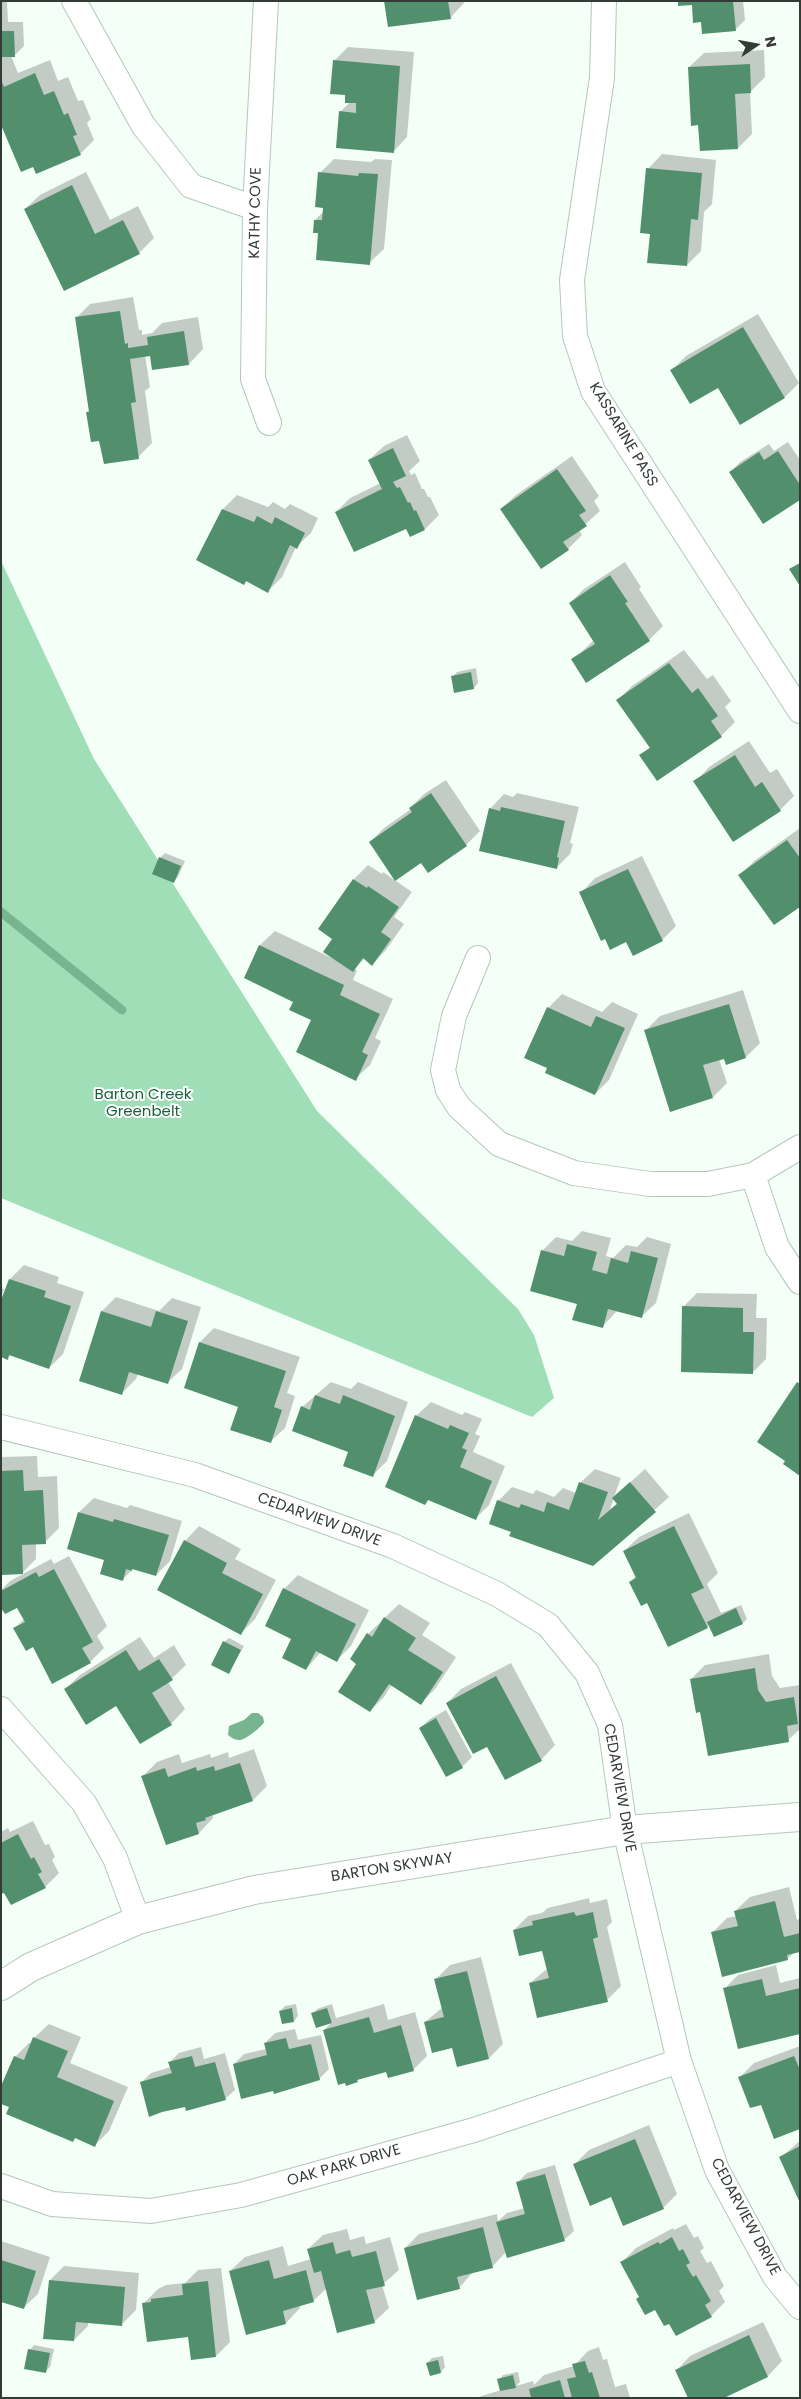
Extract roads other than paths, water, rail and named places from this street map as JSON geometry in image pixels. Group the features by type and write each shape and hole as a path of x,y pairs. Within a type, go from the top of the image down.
{"street":[{"path":"74,1 143,125 190,186 255,208"},
{"name":"KATHY COVE","path":"266,1 255,208 253,379 269,423"},
{"name":"KASSARINE PASS","path":"604,1 602,78 572,280 575,336 593,391 799,707"},
{"path":"478,958 454,1016 443,1070 448,1090 459,1108 499,1144 574,1173 650,1184 708,1184 753,1175 800,1147"},
{"path":"753,1175 777,1247 800,1282"},
{"name":"CEDARVIEW DRIVE","path":"1,1427 195,1475 393,1546 497,1594 548,1625 587,1673 610,1725 625,1830 679,2061 717,2170 775,2277 800,2307"},
{"path":"1,1709 84,1803 115,1858 138,1920"},
{"name":"BARTON SKYWAY","path":"1,1986 30,1968 138,1920 254,1890 625,1830 800,1817"},
{"name":"OAK PARK DRIVE","path":"1,2186 52,2204 151,2211 241,2195 474,2130 679,2061"}],"waterway":[{"path":"1,912 122,1010"}],"park label":[{"name":"Barton Creek Greenbelt","path":"143,1104"}]}
